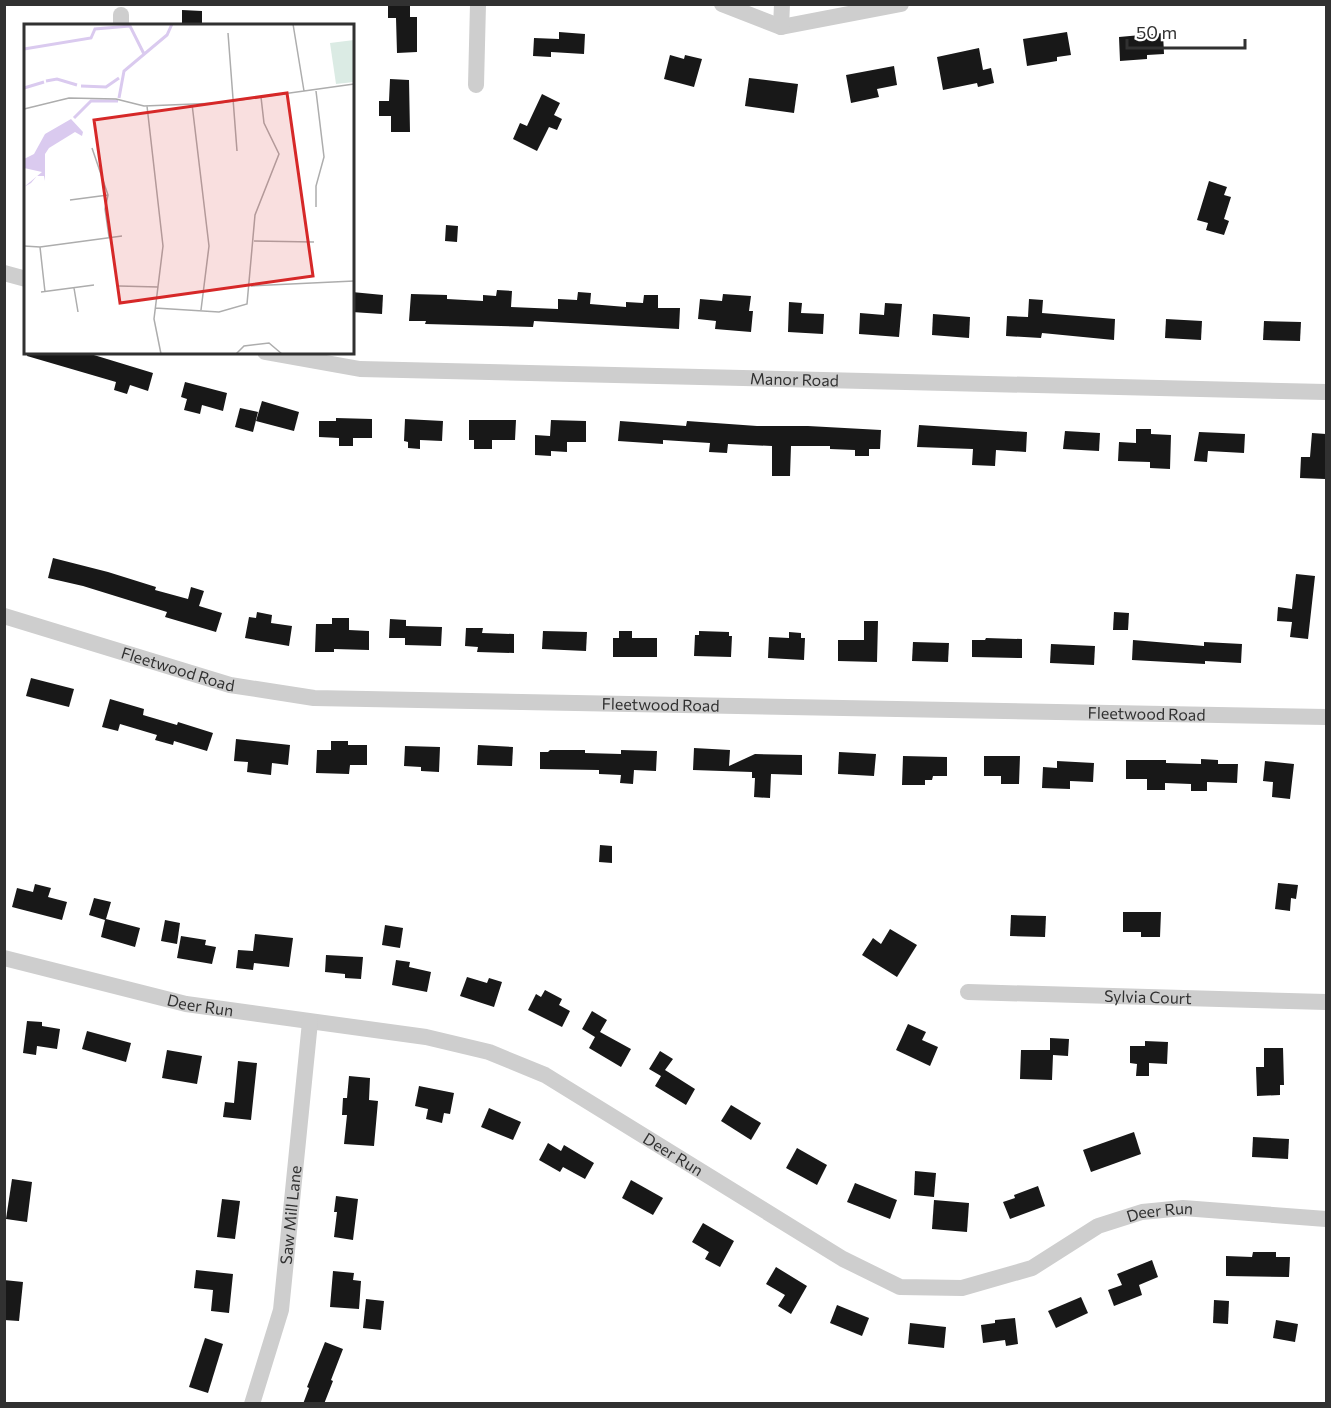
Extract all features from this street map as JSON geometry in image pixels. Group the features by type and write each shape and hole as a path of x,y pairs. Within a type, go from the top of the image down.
{"street":[{"path":"476,86 478,4"},
{"path":"722,4 781,27 901,4"},
{"path":"781,27 782,4"},
{"path":"4,273 24,278"},
{"name":"Manor Road","path":"276,354 360,369 1326,392"},
{"name":"Fleetwood Road","path":"4,616 230,685 314,698 1326,717"},
{"name":"Deer Run","path":"4,958 186,1004 426,1037 489,1052 545,1075 843,1259 900,1287 962,1288 1032,1268 1098,1226 1142,1212 1183,1208 1326,1219"},
{"name":"Sylvia Court","path":"968,992 1326,1002"},
{"name":"Saw Mill Lane","path":"252,1404 281,1310 310,1022"}],"building":[{"path":"388,4 410,4 410,17 417,17 417,52 397,53 396,18 388,18"},
{"path":"182,10 202,11 202,24 182,24"},
{"path":"559,32 585,34 584,54 551,52 551,57 533,56 534,38 559,39"},
{"path":"1067,32 1071,55 1057,57 1057,61 1027,66 1023,39"},
{"path":"1163,33 1164,54 1147,55 1147,59 1120,61 1119,37"},
{"path":"979,48 983,70 991,68 994,83 978,87 977,83 943,90 937,57"},
{"path":"670,55 684,59 685,55 702,59 694,87 664,79"},
{"path":"894,66 897,85 877,89 879,97 851,103 846,75"},
{"path":"749,78 798,84 794,113 745,106"},
{"path":"390,79 409,80 410,132 391,132 391,116 379,116 379,101 389,101"},
{"path":"542,94 560,103 554,115 562,119 557,130 549,127 537,151 513,139 520,123 527,126"},
{"path":"1209,181 1227,187 1224,195 1231,197 1224,219 1229,221 1224,235 1206,230 1208,223 1197,220"},
{"path":"446,225 458,226 457,242 445,241"},
{"path":"497,290 512,291 511,307 558,309 558,299 577,300 578,292 591,293 590,304 626,307 626,302 643,303 644,295 658,295 658,308 680,308 679,329 534,321 533,327 425,324 426,321 409,321 411,294 447,295 447,299 483,301 483,295 496,296"},
{"path":"354,292 383,295 382,314 354,312"},
{"path":"723,294 751,296 749,311 753,311 751,332 715,329 716,321 698,319 700,299 722,301"},
{"path":"1029,299 1043,300 1042,313 1115,319 1114,340 1042,333 1041,338 1006,336 1007,316 1028,317"},
{"path":"789,302 802,303 801,313 824,314 823,334 788,332"},
{"path":"885,303 902,304 899,337 859,334 860,313 884,315"},
{"path":"933,314 970,317 969,338 932,335"},
{"path":"1166,319 1202,321 1201,340 1165,338"},
{"path":"1264,321 1301,322 1300,341 1263,340"},
{"path":"28,354 91,354 153,373 148,391 130,385 127,394 114,390 116,382 27,356"},
{"path":"185,382 227,393 223,411 202,405 200,414 184,410 187,399 181,397"},
{"path":"262,401 299,412 294,431 256,421"},
{"path":"240,408 258,412 253,432 235,427"},
{"path":"336,418 372,419 372,438 353,438 353,446 339,446 339,438 319,437 319,421 336,421"},
{"path":"405,419 443,421 442,441 420,440 420,449 408,448 408,442 404,441"},
{"path":"469,420 516,420 515,440 492,440 492,449 474,449 474,440 469,440"},
{"path":"551,420 586,421 586,442 567,442 567,452 551,451 551,456 535,455 535,435 550,436"},
{"path":"620,421 686,426 687,421 881,430 880,449 869,449 869,456 855,456 855,450 830,449 830,446 791,446 790,476 772,476 772,446 728,444 727,453 709,452 710,443 663,440 663,444 618,441"},
{"path":"919,425 1027,432 1026,452 996,450 995,466 972,465 973,449 917,447"},
{"path":"1136,429 1151,429 1151,434 1171,435 1170,469 1150,468 1150,462 1118,461 1119,442 1136,443"},
{"path":"1065,431 1100,433 1099,451 1063,449"},
{"path":"1199,432 1245,434 1244,453 1208,451 1207,462 1194,461"},
{"path":"1312,433 1326,434 1325,479 1300,478 1301,457 1310,457"},
{"path":"53,558 108,572 156,587 155,590 188,599 191,587 204,591 199,606 222,613 216,632 165,617 167,612 83,586 48,578"},
{"path":"1296,574 1315,576 1308,639 1290,637 1292,622 1277,621 1278,607 1292,609"},
{"path":"257,612 272,615 271,623 292,626 289,646 245,638 249,617 256,618"},
{"path":"1114,612 1129,613 1128,630 1113,630"},
{"path":"332,618 349,618 349,630 369,631 369,650 334,649 334,652 315,652 316,624 332,624"},
{"path":"390,619 406,620 406,626 442,627 441,646 405,645 405,638 389,638"},
{"path":"864,621 878,621 877,662 838,661 838,640 864,640"},
{"path":"466,628 483,628 482,633 514,634 514,653 477,652 478,647 465,646"},
{"path":"543,631 587,632 586,651 542,649"},
{"path":"619,631 632,631 632,638 657,638 657,657 613,657 613,638 619,638"},
{"path":"699,631 729,632 729,636 732,636 731,657 694,656 695,635 699,635"},
{"path":"789,632 801,633 801,638 805,638 804,660 768,658 769,637 789,638"},
{"path":"986,638 1022,639 1022,658 972,657 972,640 985,640"},
{"path":"1133,640 1204,646 1204,642 1242,644 1241,663 1205,661 1205,664 1132,660"},
{"path":"913,642 949,643 948,662 912,661"},
{"path":"1051,644 1095,646 1094,665 1050,663"},
{"path":"31,678 74,689 69,707 26,696"},
{"path":"110,699 144,709 143,715 177,725 178,722 213,733 207,751 174,741 173,745 155,740 157,735 120,724 118,731 102,727"},
{"path":"236,739 290,745 288,765 272,763 271,775 247,772 248,762 234,761"},
{"path":"331,741 348,741 348,745 367,745 367,765 350,765 349,774 316,773 317,750 331,750"},
{"path":"478,745 513,747 512,766 477,765"},
{"path":"405,746 440,747 439,772 421,771 421,767 404,766"},
{"path":"694,748 730,750 729,766 755,754 802,755 802,775 771,774 770,798 754,797 755,778 752,778 752,772 693,770"},
{"path":"585,750 585,753 621,754 621,750 657,751 656,771 634,770 633,784 620,783 621,775 599,774 599,770 540,769 540,752"},
{"path":"839,752 876,754 874,776 838,774"},
{"path":"903,756 947,757 947,776 933,776 932,780 925,780 925,785 902,785"},
{"path":"984,756 1020,756 1019,784 1001,784 1001,776 984,776"},
{"path":"1201,759 1218,760 1218,764 1238,764 1237,783 1207,782 1207,791 1191,791 1191,784 1165,783 1165,790 1147,790 1147,779 1126,779 1126,760 1166,760 1166,763 1201,764"},
{"path":"1057,761 1094,763 1093,782 1070,781 1070,789 1042,788 1043,767 1057,768"},
{"path":"1265,761 1294,764 1290,799 1272,797 1273,782 1263,781"},
{"path":"600,845 612,846 612,863 599,862"},
{"path":"1278,883 1298,885 1296,899 1291,898 1290,911 1275,909"},
{"path":"35,884 51,888 48,897 67,902 62,920 12,907 17,888 33,892"},
{"path":"94,898 111,902 106,919 140,928 135,947 101,937 105,920 89,915"},
{"path":"1123,912 1161,912 1160,937 1141,937 1141,932 1123,932"},
{"path":"1011,915 1046,916 1045,937 1010,936"},
{"path":"165,920 180,923 177,944 161,941"},
{"path":"385,925 403,928 400,948 382,945"},
{"path":"890,929 917,945 897,977 862,955 873,938 881,944"},
{"path":"255,934 293,938 289,967 254,963 253,970 236,968 238,950 253,951"},
{"path":"181,936 206,940 205,945 216,947 212,964 177,958"},
{"path":"326,955 363,957 361,979 345,978 345,974 325,972"},
{"path":"396,960 410,962 409,967 431,972 427,992 392,985"},
{"path":"467,977 487,983 489,978 502,982 494,1007 460,996"},
{"path":"545,990 562,999 559,1005 570,1011 562,1027 528,1010 536,994 541,997"},
{"path":"592,1011 607,1020 600,1032 631,1049 621,1067 589,1048 595,1037 582,1029"},
{"path":"27,1021 42,1022 42,1026 60,1029 57,1049 37,1046 36,1055 23,1053"},
{"path":"908,1024 926,1032 922,1040 938,1047 930,1066 896,1050"},
{"path":"87,1031 131,1043 126,1062 82,1049"},
{"path":"1050,1038 1069,1039 1068,1056 1053,1055 1052,1080 1020,1079 1021,1050 1050,1050"},
{"path":"1145,1041 1168,1042 1167,1064 1149,1063 1149,1076 1136,1076 1137,1064 1130,1063 1130,1046 1145,1046"},
{"path":"1264,1048 1283,1048 1284,1085 1280,1085 1280,1095 1257,1096 1256,1067 1264,1067"},
{"path":"167,1050 202,1056 197,1084 162,1078"},
{"path":"660,1051 673,1059 665,1070 695,1089 686,1105 655,1086 661,1076 649,1069"},
{"path":"238,1061 257,1063 251,1120 223,1117 225,1102 234,1103"},
{"path":"349,1076 370,1078 369,1100 378,1101 374,1146 344,1144 347,1115 342,1115 343,1098 347,1098"},
{"path":"419,1086 454,1093 450,1114 444,1113 442,1123 426,1119 428,1109 415,1106"},
{"path":"731,1105 761,1123 751,1140 721,1121"},
{"path":"489,1108 521,1122 513,1140 481,1127"},
{"path":"1134,1132 1141,1154 1091,1172 1083,1150"},
{"path":"1253,1137 1289,1139 1288,1159 1252,1157"},
{"path":"548,1143 561,1151 564,1145 594,1163 585,1179 563,1167 560,1172 539,1160"},
{"path":"797,1148 827,1165 817,1185 786,1168"},
{"path":"915,1171 936,1173 934,1197 914,1195"},
{"path":"12,1179 32,1182 27,1222 6,1219"},
{"path":"631,1180 663,1198 653,1215 622,1198"},
{"path":"855,1183 897,1200 890,1219 847,1202"},
{"path":"1038,1186 1045,1206 1010,1219 1003,1202"},
{"path":"336,1196 358,1199 353,1240 334,1237"},
{"path":"222,1199 240,1201 235,1239 217,1237"},
{"path":"934,1200 969,1203 967,1232 932,1229"},
{"path":"703,1223 734,1241 720,1267 705,1259 709,1252 692,1242"},
{"path":"1253,1252 1276,1252 1276,1257 1290,1257 1289,1277 1226,1276 1226,1256 1252,1257"},
{"path":"1152,1260 1158,1277 1139,1285 1142,1295 1114,1306 1108,1290 1122,1285 1117,1274"},
{"path":"776,1267 807,1286 791,1314 778,1306 785,1295 766,1284"},
{"path":"196,1270 233,1274 229,1313 211,1311 213,1290 194,1288"},
{"path":"333,1271 354,1273 353,1280 361,1281 359,1309 330,1307"},
{"path":"4,1280 23,1282 19,1321 4,1320"},
{"path":"1081,1297 1088,1313 1056,1328 1048,1311"},
{"path":"366,1299 384,1301 381,1330 363,1328"},
{"path":"1214,1300 1229,1301 1228,1324 1213,1323"},
{"path":"837,1305 869,1318 862,1336 830,1323"},
{"path":"1015,1318 1018,1344 1006,1346 1005,1340 983,1343 981,1325 995,1323 995,1320"},
{"path":"1276,1320 1298,1324 1295,1342 1273,1338"},
{"path":"910,1323 946,1327 944,1348 908,1344"},
{"path":"205,1338 223,1344 208,1393 189,1387"},
{"path":"325,1342 343,1349 331,1380 333,1381 324,1404 303,1404 309,1388 307,1387"}]}
